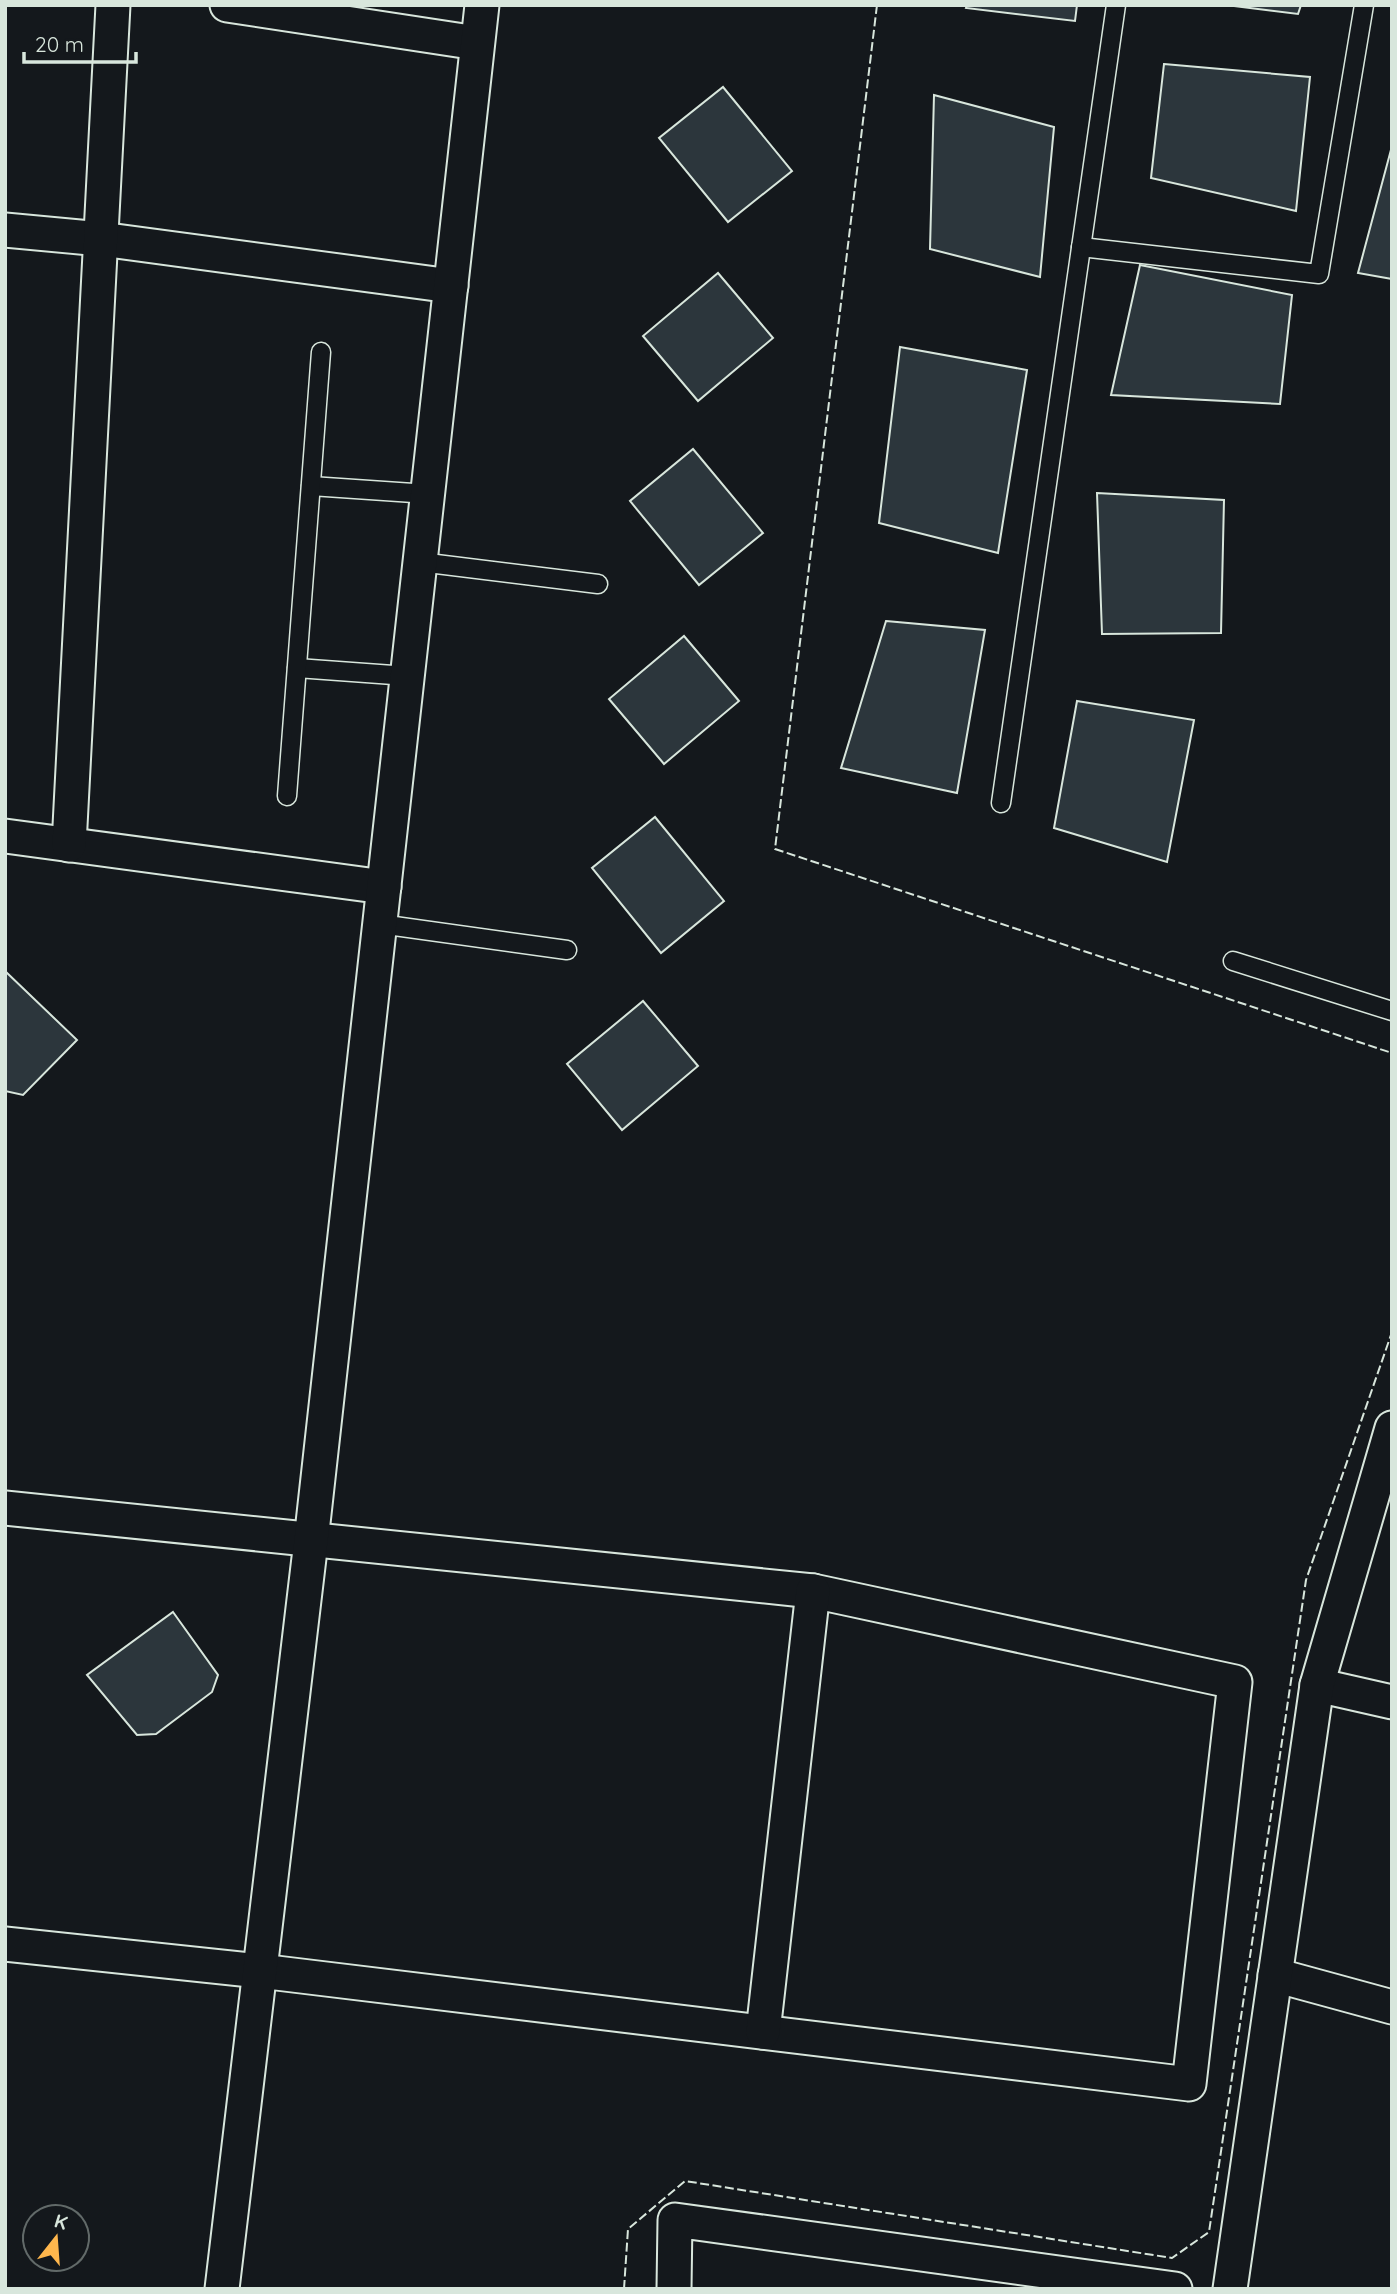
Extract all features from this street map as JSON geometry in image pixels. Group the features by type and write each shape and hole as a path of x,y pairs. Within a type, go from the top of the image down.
{"street":[{"path":"69,845 113,5"},
{"path":"227,5 477,43"},
{"path":"222,2289 311,1541 482,5"},
{"path":"5,230 101,239 450,286"},
{"path":"5,835 384,887"},
{"path":"1230,2289 1317,1685 1392,1428"},
{"path":"5,1508 813,1591 1235,1682 1189,2084 260,1971 5,1944"},
{"path":"763,2032 813,1591"},
{"path":"1317,1685 1392,1702"},
{"path":"1275,1975 1392,2007"},
{"path":"674,2289 675,2220 1131,2286 1175,2289"}],"lane":[{"path":"1001,803 1116,5"},
{"path":"1081,247 1319,274 1364,5"},
{"path":"287,796 321,352"},
{"path":"311,486 428,494"},
{"path":"420,562 598,584"},
{"path":"297,668 407,676"},
{"path":"380,924 567,950"},
{"path":"1233,961 1392,1012"}],"building":[{"path":"967,5 1077,5 1075,21 966,8"},
{"path":"1226,5 1301,5 1298,14"},
{"path":"1164,64 1310,77 1296,211 1151,178"},
{"path":"723,87 792,171 728,222 659,138"},
{"path":"934,95 1054,127 1040,277 930,249"},
{"path":"1392,146 1392,279 1358,273"},
{"path":"1140,265 1292,295 1280,404 1111,395"},
{"path":"718,273 773,338 698,401 643,336"},
{"path":"900,347 1027,370 998,553 879,523"},
{"path":"693,449 763,533 699,585 630,501"},
{"path":"1097,493 1224,500 1221,633 1102,634"},
{"path":"886,621 985,630 957,793 841,768"},
{"path":"684,636 739,701 664,764 609,699"},
{"path":"1077,701 1194,720 1167,862 1054,828"},
{"path":"655,817 724,901 661,953 592,868"},
{"path":"5,971 77,1040 23,1095 5,1091"},
{"path":"643,1001 698,1066 622,1130 567,1064"},
{"path":"173,1612 218,1675 212,1692 156,1734 137,1735 87,1675"}],"fence":[{"path":"877,5 775,849 1392,1053"},
{"path":"624,2289 628,2229 685,2181 1172,2258 1209,2232 1306,1580 1392,1332"}]}
